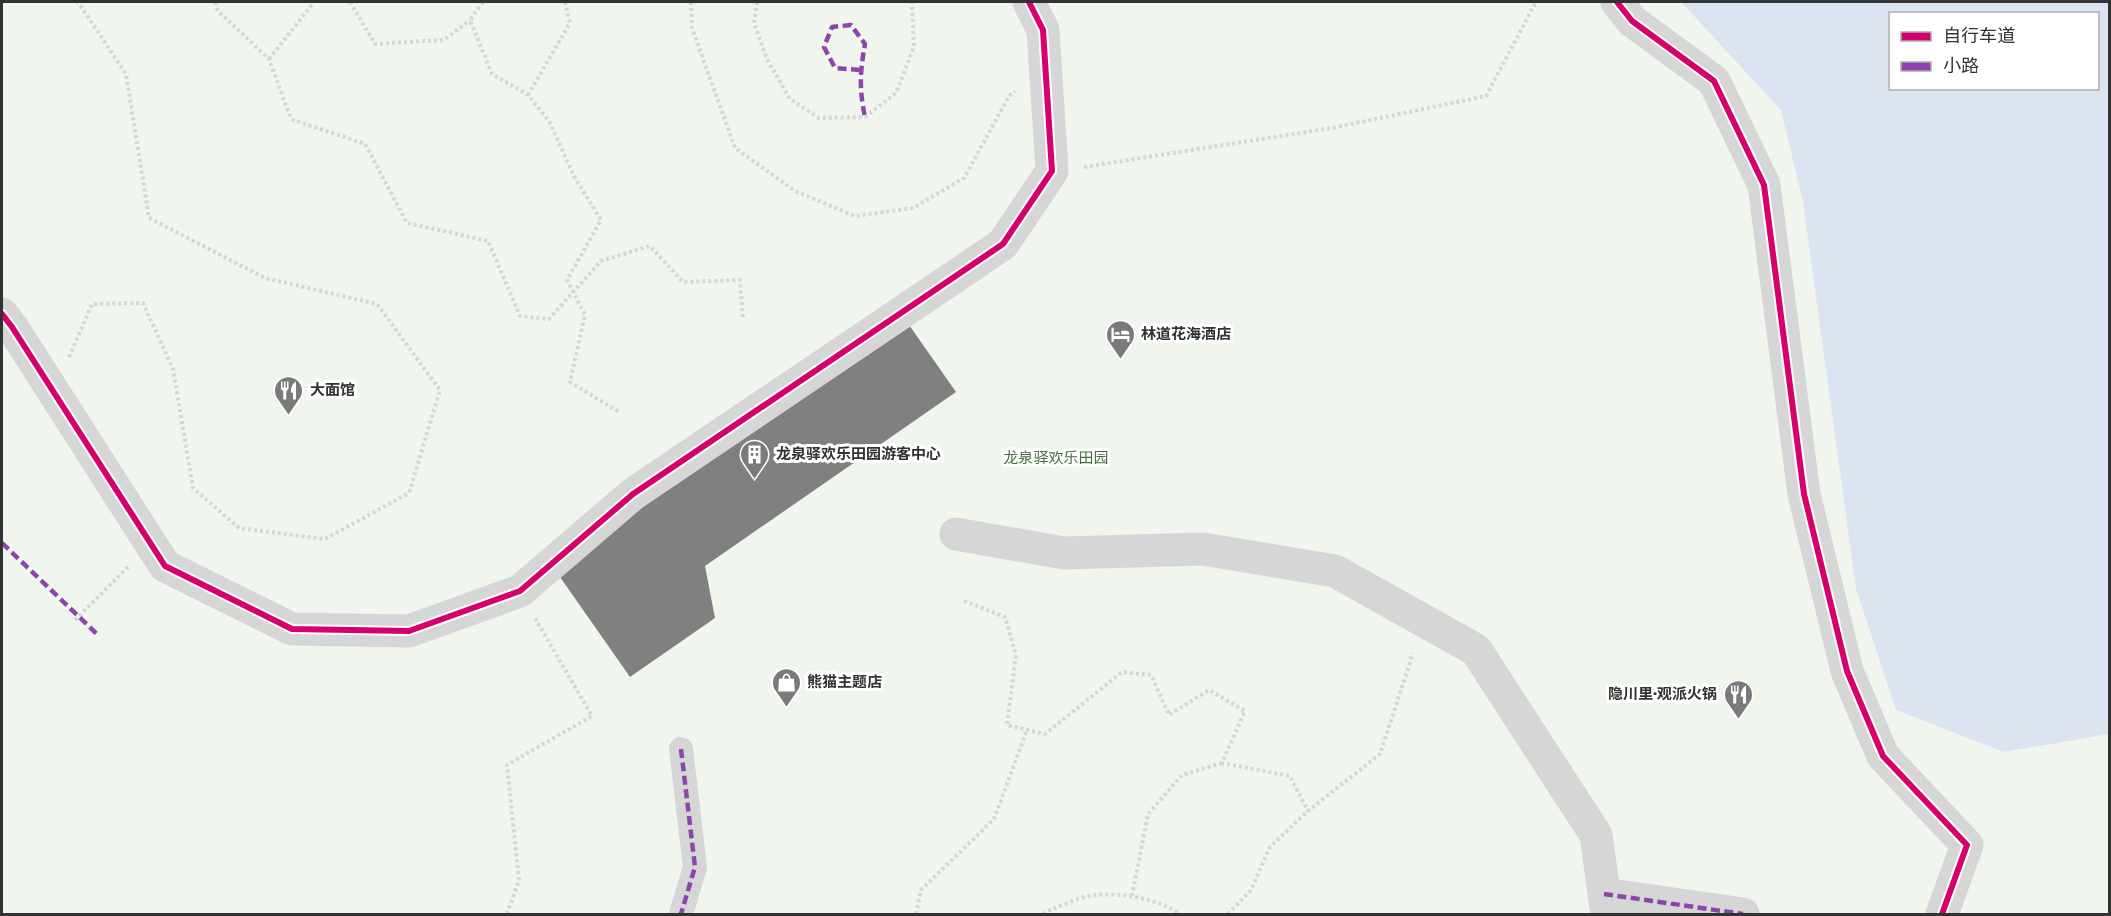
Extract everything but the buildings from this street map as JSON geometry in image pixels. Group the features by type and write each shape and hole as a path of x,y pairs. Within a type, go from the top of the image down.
{"street":[{"path":"2,314 165,566 292,629 409,631 520,591 633,494 1003,244 1052,171 1043,30 1029,2"},
{"path":"1617,2 1632,21 1714,81 1764,185 1804,494 1847,671 1883,756 1967,845 1942,915"},
{"path":"956,534 1064,553 1203,549 1335,571 1476,650 1596,835 1606,904 1743,915"},
{"path":"681,748 695,867 681,915"}],"path":[{"path":"49,386 69,359 92,304 143,303 173,369 193,488 239,528 325,539 409,493 440,390 377,304 265,278 149,218 126,74 78,2"},
{"path":"215,2 218,11 269,59 291,119 364,144 407,223 488,241 520,316 549,319 601,261 650,246 683,282 740,280 743,320"},
{"path":"269,59 314,2"},
{"path":"350,2 375,44 444,40 470,20 483,2"},
{"path":"528,95 570,23 565,2"},
{"path":"691,2 692,28 735,148 795,191 855,216 913,208 964,178 1008,96 1046,70"},
{"path":"757,2 754,23 767,59 790,99 819,118 865,117 896,93 914,46 912,2"},
{"path":"1052,171 1332,128 1486,96 1536,2"},
{"path":"470,20 492,74 528,95 549,121 575,178 601,220 567,280 585,315 570,382 619,412"},
{"path":"75,620 151,544"},
{"path":"507,915 519,880 507,765 592,716 520,591"},
{"path":"964,601 1005,617 1016,655 1007,725 1045,734 1122,672 1151,675 1169,715 1209,690 1245,711 1222,763"},
{"path":"1228,915 1251,890 1270,847 1308,811 1380,754 1424,621"},
{"path":"916,915 921,890 994,819 1027,730"},
{"path":"1132,896 1148,814 1182,775 1222,763 1290,776 1308,811"},
{"path":"1043,915 1088,896 1132,896 1173,909 1180,915"}],"green space":[{"name":"龙泉驿欢乐田园","path":"2,2 2109,2 2109,914 2,914"}],"shaded area":[{"path":"1681,2 2109,2 2109,734 2004,752 1896,710 1856,589 1803,202 1781,110"}],"marked path":[{"path":"860,70 835,68 824,47 832,27 851,25 865,44 861,80 865,117"},
{"path":"2,543 98,635"},
{"path":"681,749 695,867 681,914"},
{"path":"1604,894 1743,914"}],"cycle path":[{"path":"2,314 165,566 292,629 409,631 520,591 633,494 1003,244 1052,171 1043,30 1029,2"},
{"path":"1617,2 1632,21 1714,81 1764,185 1804,494 1847,671 1883,756 1967,845 1942,914"}],"place":[{"name":"林道花海酒店","path":"1120,360"},
{"name":"大面馆","path":"289,416"},
{"name":"龙泉驿欢乐田园游客中心","path":"755,480"},
{"name":"熊猫主题店","path":"786,708"},
{"name":"隐川里·观派火锅","path":"1738,720"}]}
